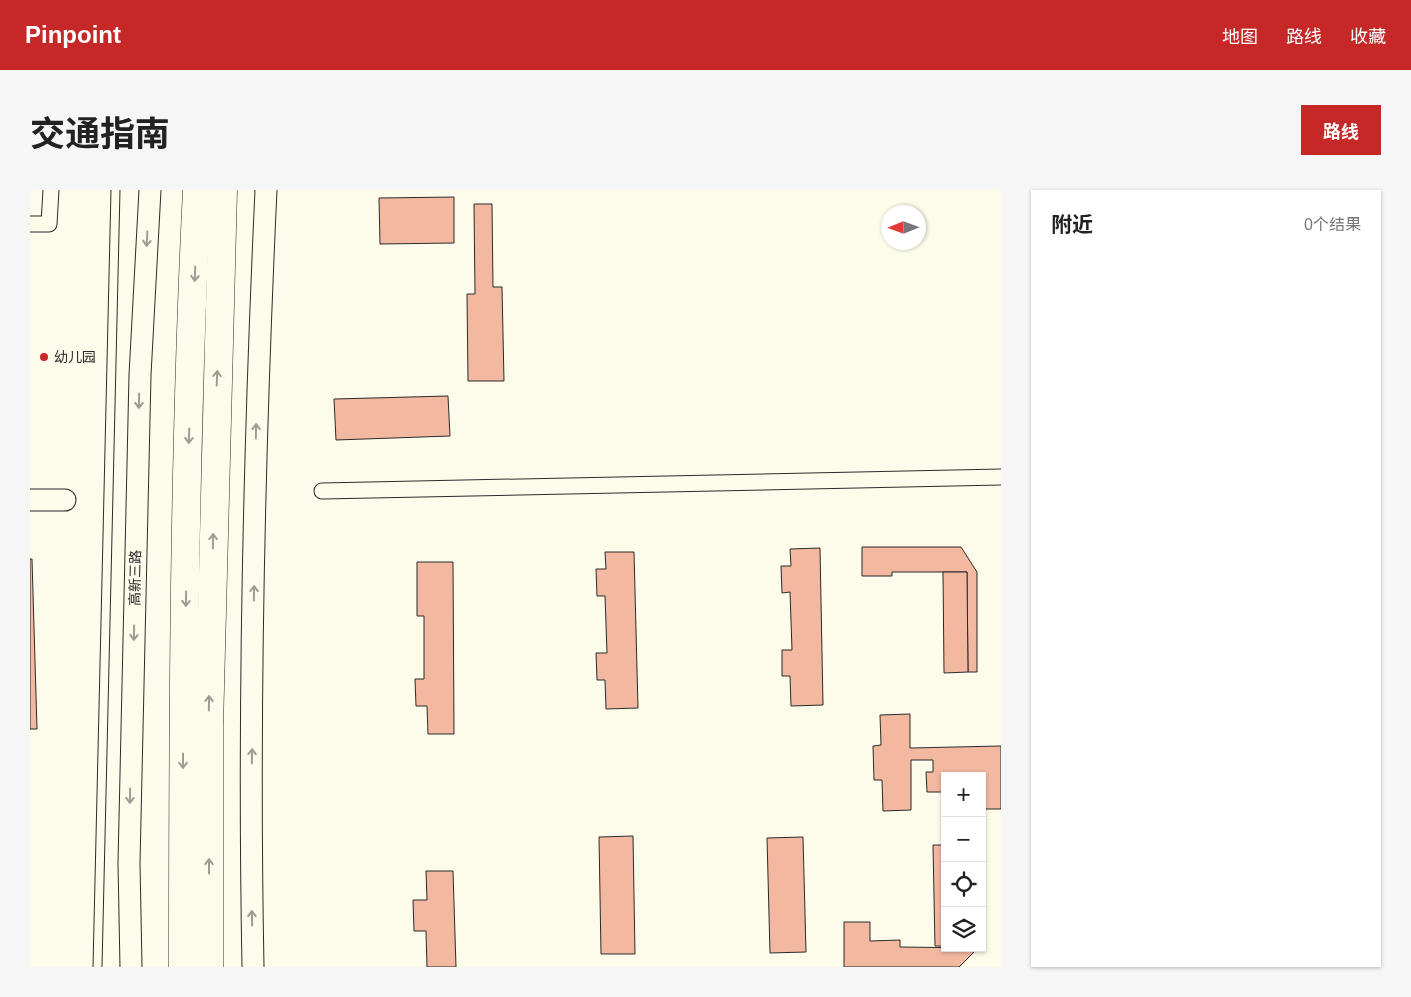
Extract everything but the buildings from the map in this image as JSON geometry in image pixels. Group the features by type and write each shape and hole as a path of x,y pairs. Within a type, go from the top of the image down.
{"highway":[{"path":"183,967 184,707 188,461 198,190"},
{"path":"209,967 209,726 223,190"}],"main road":[{"name":"高新三路","path":"131,967 129,863 139,395 150,190"},
{"path":"253,967 251,860 257,386 266,190"},
{"path":"30,500 65,500"}],"street":[{"path":"30,224 49,224 51,190"},
{"path":"322,491 1001,477"}],"tram line":[{"path":"93,967 111,190"},
{"path":"102,967 120,190"}],"place":[{"name":"幼儿园","path":"44,357"}]}
